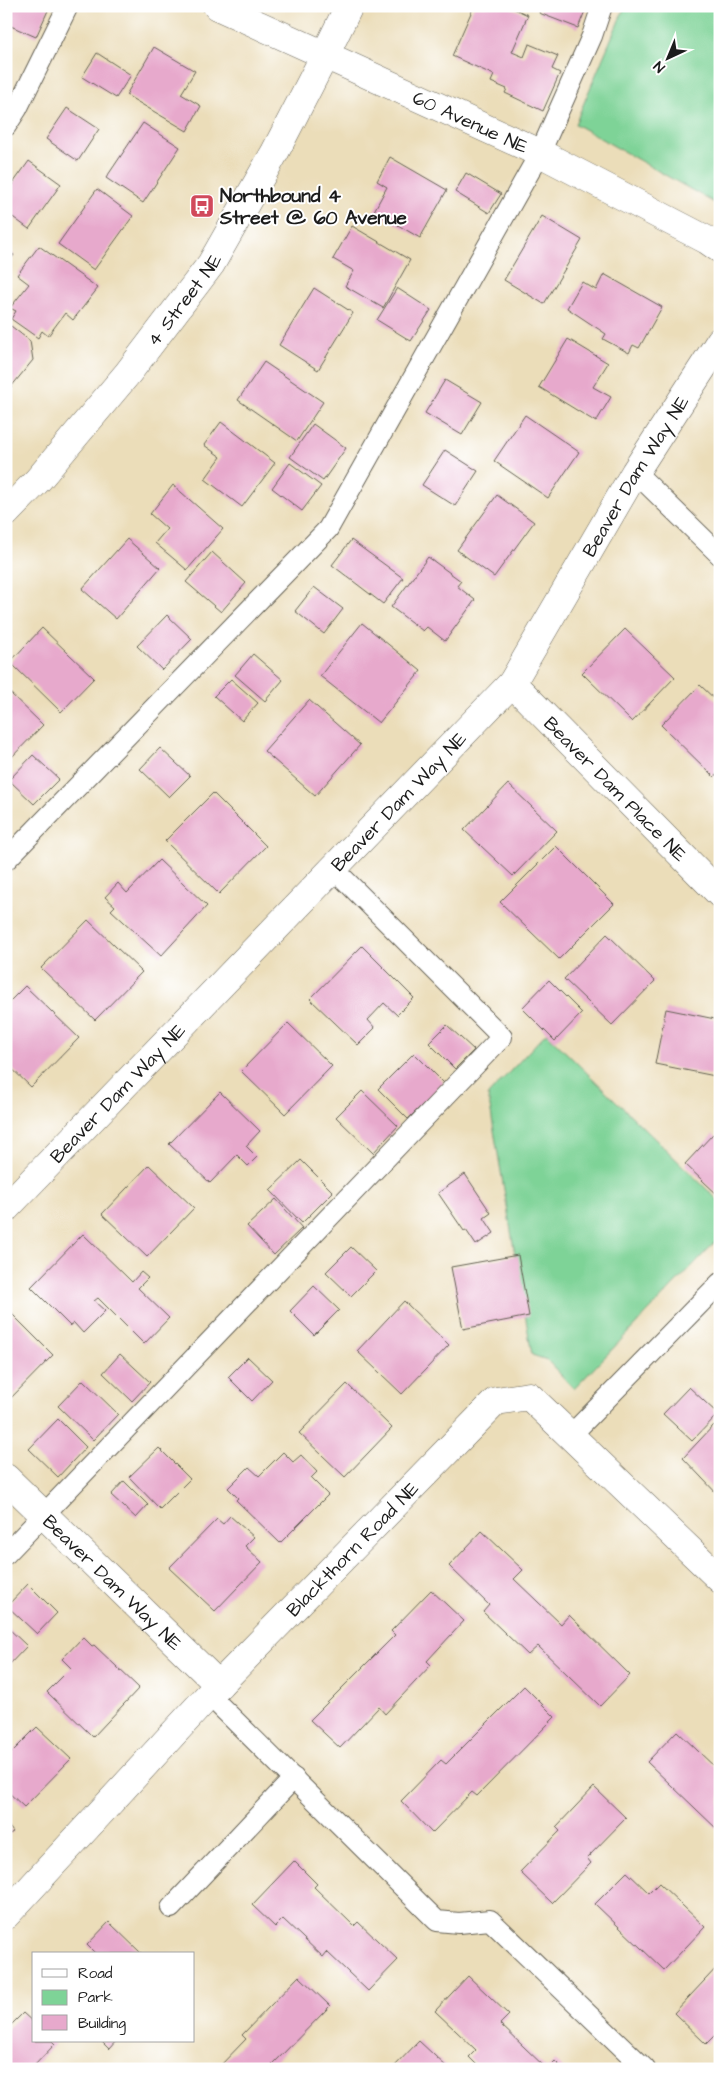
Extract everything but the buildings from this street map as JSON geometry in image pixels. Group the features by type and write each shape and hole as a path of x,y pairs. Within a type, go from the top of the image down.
{"street":[{"name":"60 Avenue NE","path":"217,6 540,153 707,240 720,249"},
{"name":"4 Street NE","path":"6,513 38,480 128,373 211,264 275,152 349,6"},
{"name":"Beaver Dam Way NE","path":"6,1208 512,683 635,472 720,341"},
{"name":"Beaver Dam Place NE","path":"512,683 720,894"},
{"name":"Blackthorn Road NE","path":"6,1915 214,1690 496,1402 529,1396 720,1579"},
{"name":"Beaver Dam Way NE","path":"6,1478 214,1690"}],"lane":[{"path":"6,126 17,110 68,6"},
{"path":"6,860 328,529 540,153 592,36 602,6"},
{"path":"635,472 720,556"},
{"path":"6,1554 502,1037 333,868"},
{"path":"570,1436 720,1283"},
{"path":"214,1690 294,1778 437,1921 459,1923 490,1920 645,2069"},
{"path":"171,1908 294,1778"}],"green space":[{"path":"625,6 720,6 720,206 575,124"},
{"path":"546,1033 720,1202 720,1237 574,1389 547,1360 532,1355 488,1095"}],"place":[{"name":"Northbound 4 Street @ 60 Avenue","path":"202,206"}]}
